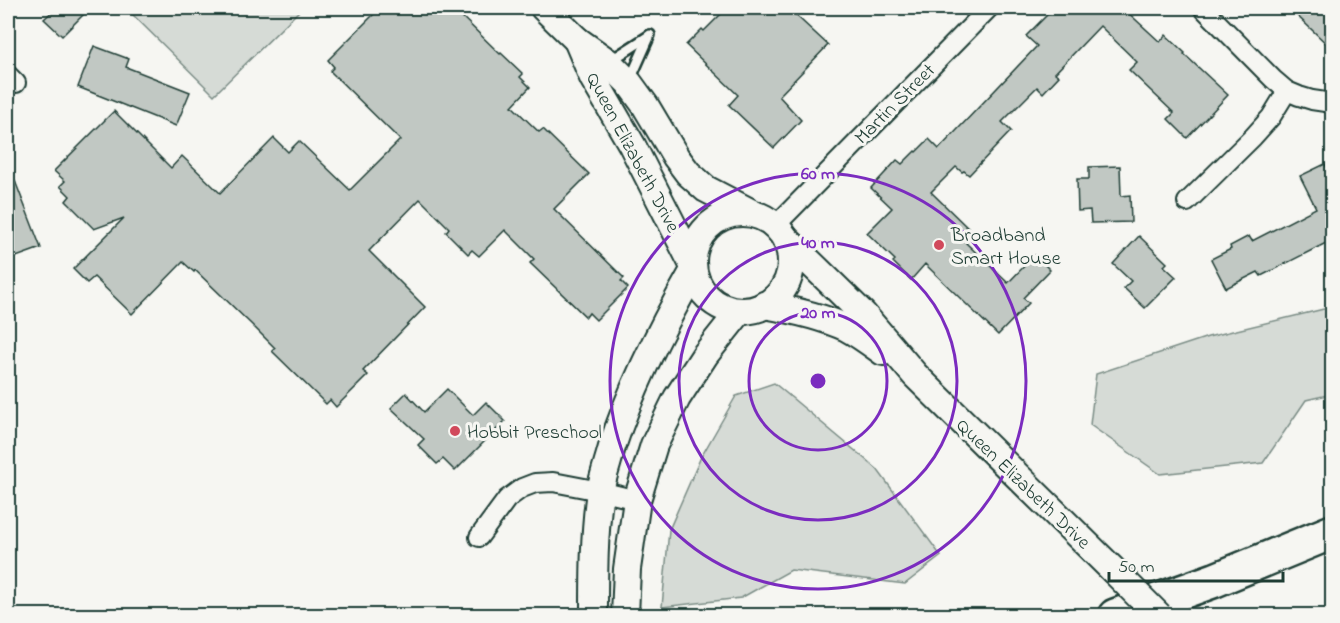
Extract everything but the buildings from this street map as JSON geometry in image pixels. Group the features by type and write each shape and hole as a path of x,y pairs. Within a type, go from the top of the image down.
{"highway":[{"path":"1115,615 1215,580 1332,532"},
{"path":"1183,615 1211,605 1298,562 1332,540"}],"main road":[{"name":"Queen Elizabeth Drive","path":"544,8 577,40 608,62 629,83 688,173 706,189 771,226 863,314 915,375 1159,615"},
{"name":"Queen Elizabeth Drive","path":"577,40 593,78 632,145 693,268"},
{"path":"734,213 771,226 790,257 791,264 789,276 775,298 752,308 728,309 715,303 702,289 693,268 693,250 698,238 716,219 734,213"},
{"path":"594,615 594,554 603,476 622,417 641,370 693,268"},
{"name":"Queen Elizabeth Drive","path":"752,308 793,310 848,329 915,375"},
{"path":"625,615 627,569 637,500 654,445 677,398 705,355 752,308"}],"street":[{"name":"Martin Street","path":"771,226 989,8"},
{"path":"1203,8 1287,91 1312,100 1332,103"},
{"path":"1187,202 1253,137 1271,117 1287,91"},
{"path":"479,537 507,499 522,488 535,483 553,482 637,500"}],"lane":[{"path":"608,62 650,36 629,83"}],"shaded area":[{"path":"126,8 302,8 214,95"},
{"path":"1332,307 1332,394 1306,400 1263,463 1160,474 1090,425 1096,374 1208,337"},
{"path":"774,383 877,469 941,556 905,584 791,570 741,598 662,607 669,530 700,459 736,396"}],"place":[{"name":"Broadband Smart House","path":"939,245"},
{"name":"Hobbit Preschool","path":"455,431"}]}
